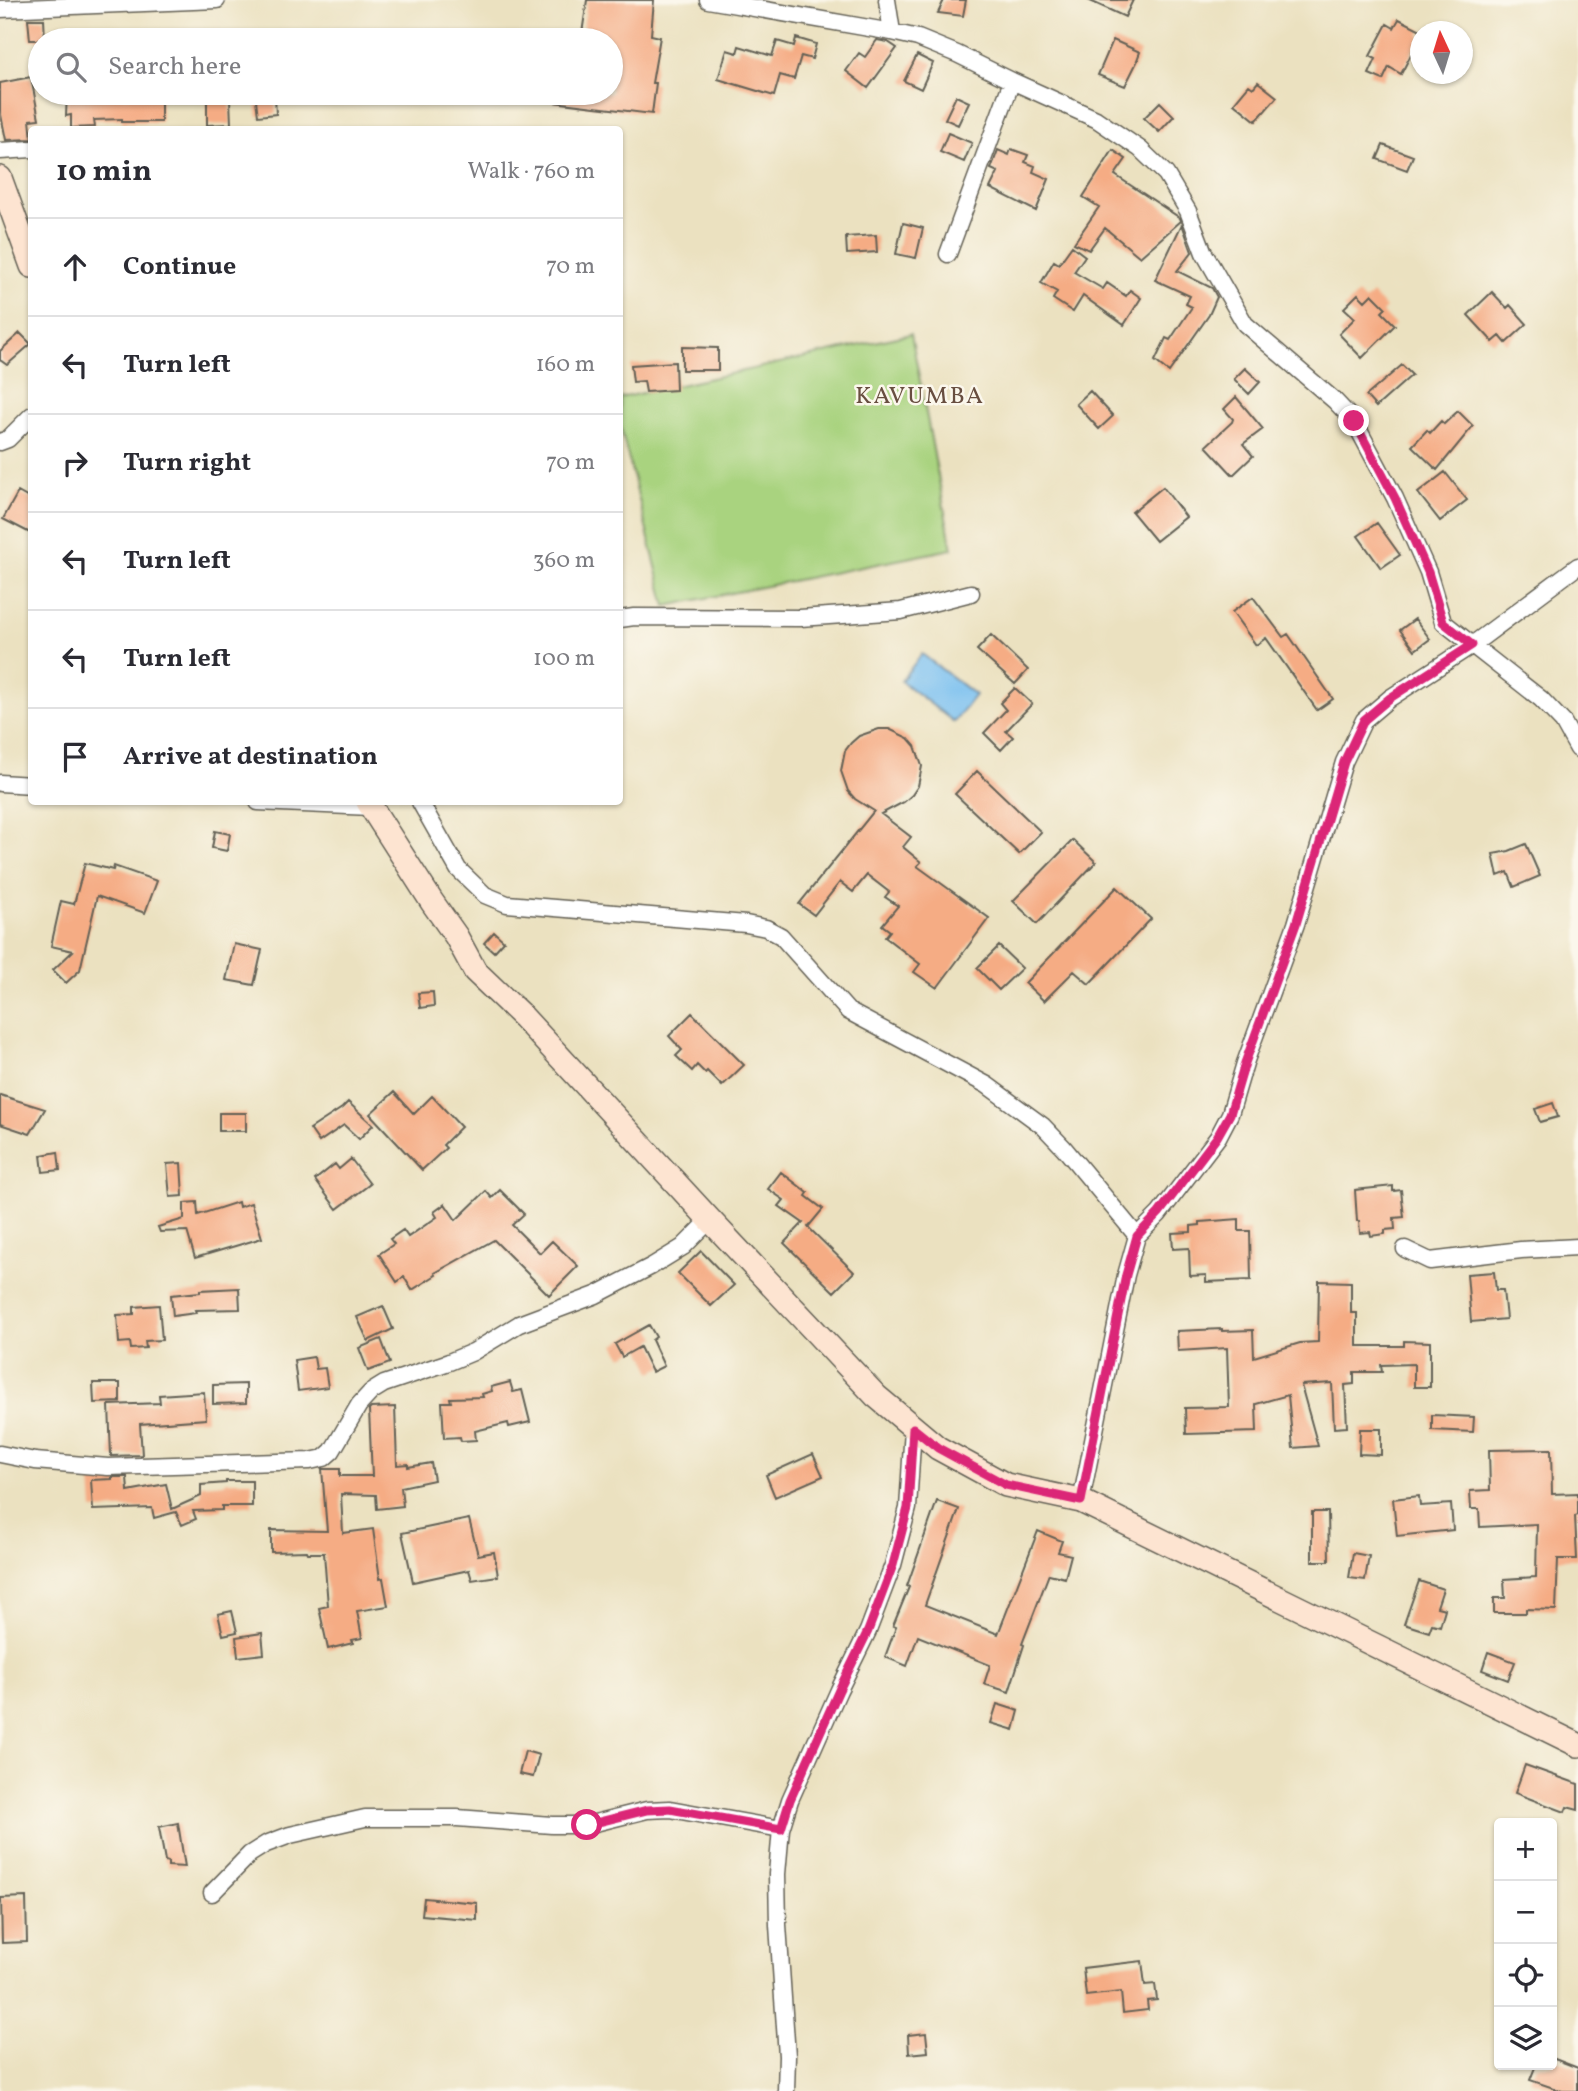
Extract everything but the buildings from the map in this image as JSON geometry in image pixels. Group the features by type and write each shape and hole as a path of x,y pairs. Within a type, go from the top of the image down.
{"street":[{"path":"0,9 217,0"},
{"path":"708,0 918,38 1096,119 1140,149 1166,174 1188,211 1204,253 1244,324 1335,401 1354,421 1395,498 1422,560 1443,622 1541,699 1563,722 1578,749"},
{"path":"887,0 891,32"},
{"path":"948,254 1012,81"},
{"path":"0,151 28,149"},
{"path":"0,178 28,255"},
{"path":"0,442 8,439 28,419"},
{"path":"1081,1501 1126,1275 1137,1236 1159,1213 1217,1137 1230,1114 1245,1063 1296,924 1344,762 1364,720 1390,698 1472,645 1578,566"},
{"path":"623,619 800,618 901,611 971,593"},
{"path":"0,783 28,785"},
{"path":"371,805 456,936 475,971 523,1017 876,1396 938,1448 1006,1485 1081,1501 1578,1745"},
{"path":"423,805 458,869 485,895 507,904 746,924 766,928 780,936 848,1011 987,1085 1043,1126 1137,1236"},
{"path":"0,1454 35,1461 108,1467 310,1461 324,1458 339,1442 359,1405 377,1388 473,1352 519,1324 596,1295 683,1247 710,1220"},
{"path":"1405,1249 1430,1261 1521,1250 1578,1247"},
{"path":"786,2091 787,2056 777,1874 781,1829 790,1800 868,1631 893,1565 908,1508 913,1428"},
{"path":"212,1893 250,1854 266,1844 290,1835 365,1818 457,1818 587,1825 647,1810 670,1809 781,1829"}],"green space":[{"path":"911,334 952,549 666,606 623,437 623,397"}],"water":[{"path":"922,654 975,695 954,722 901,681"}],"district":[{"name":"KAVUMBA","path":"920,397"}],"route":[{"path":"587,1825 659,1808 781,1829 790,1800 868,1631 893,1565 908,1508 913,1428 938,1448 1006,1485 1081,1501 1126,1275 1137,1236 1159,1213 1217,1137 1230,1114 1245,1063 1296,924 1344,762 1364,720 1390,698 1472,645 1443,622 1428,572 1395,498 1354,421"}]}
